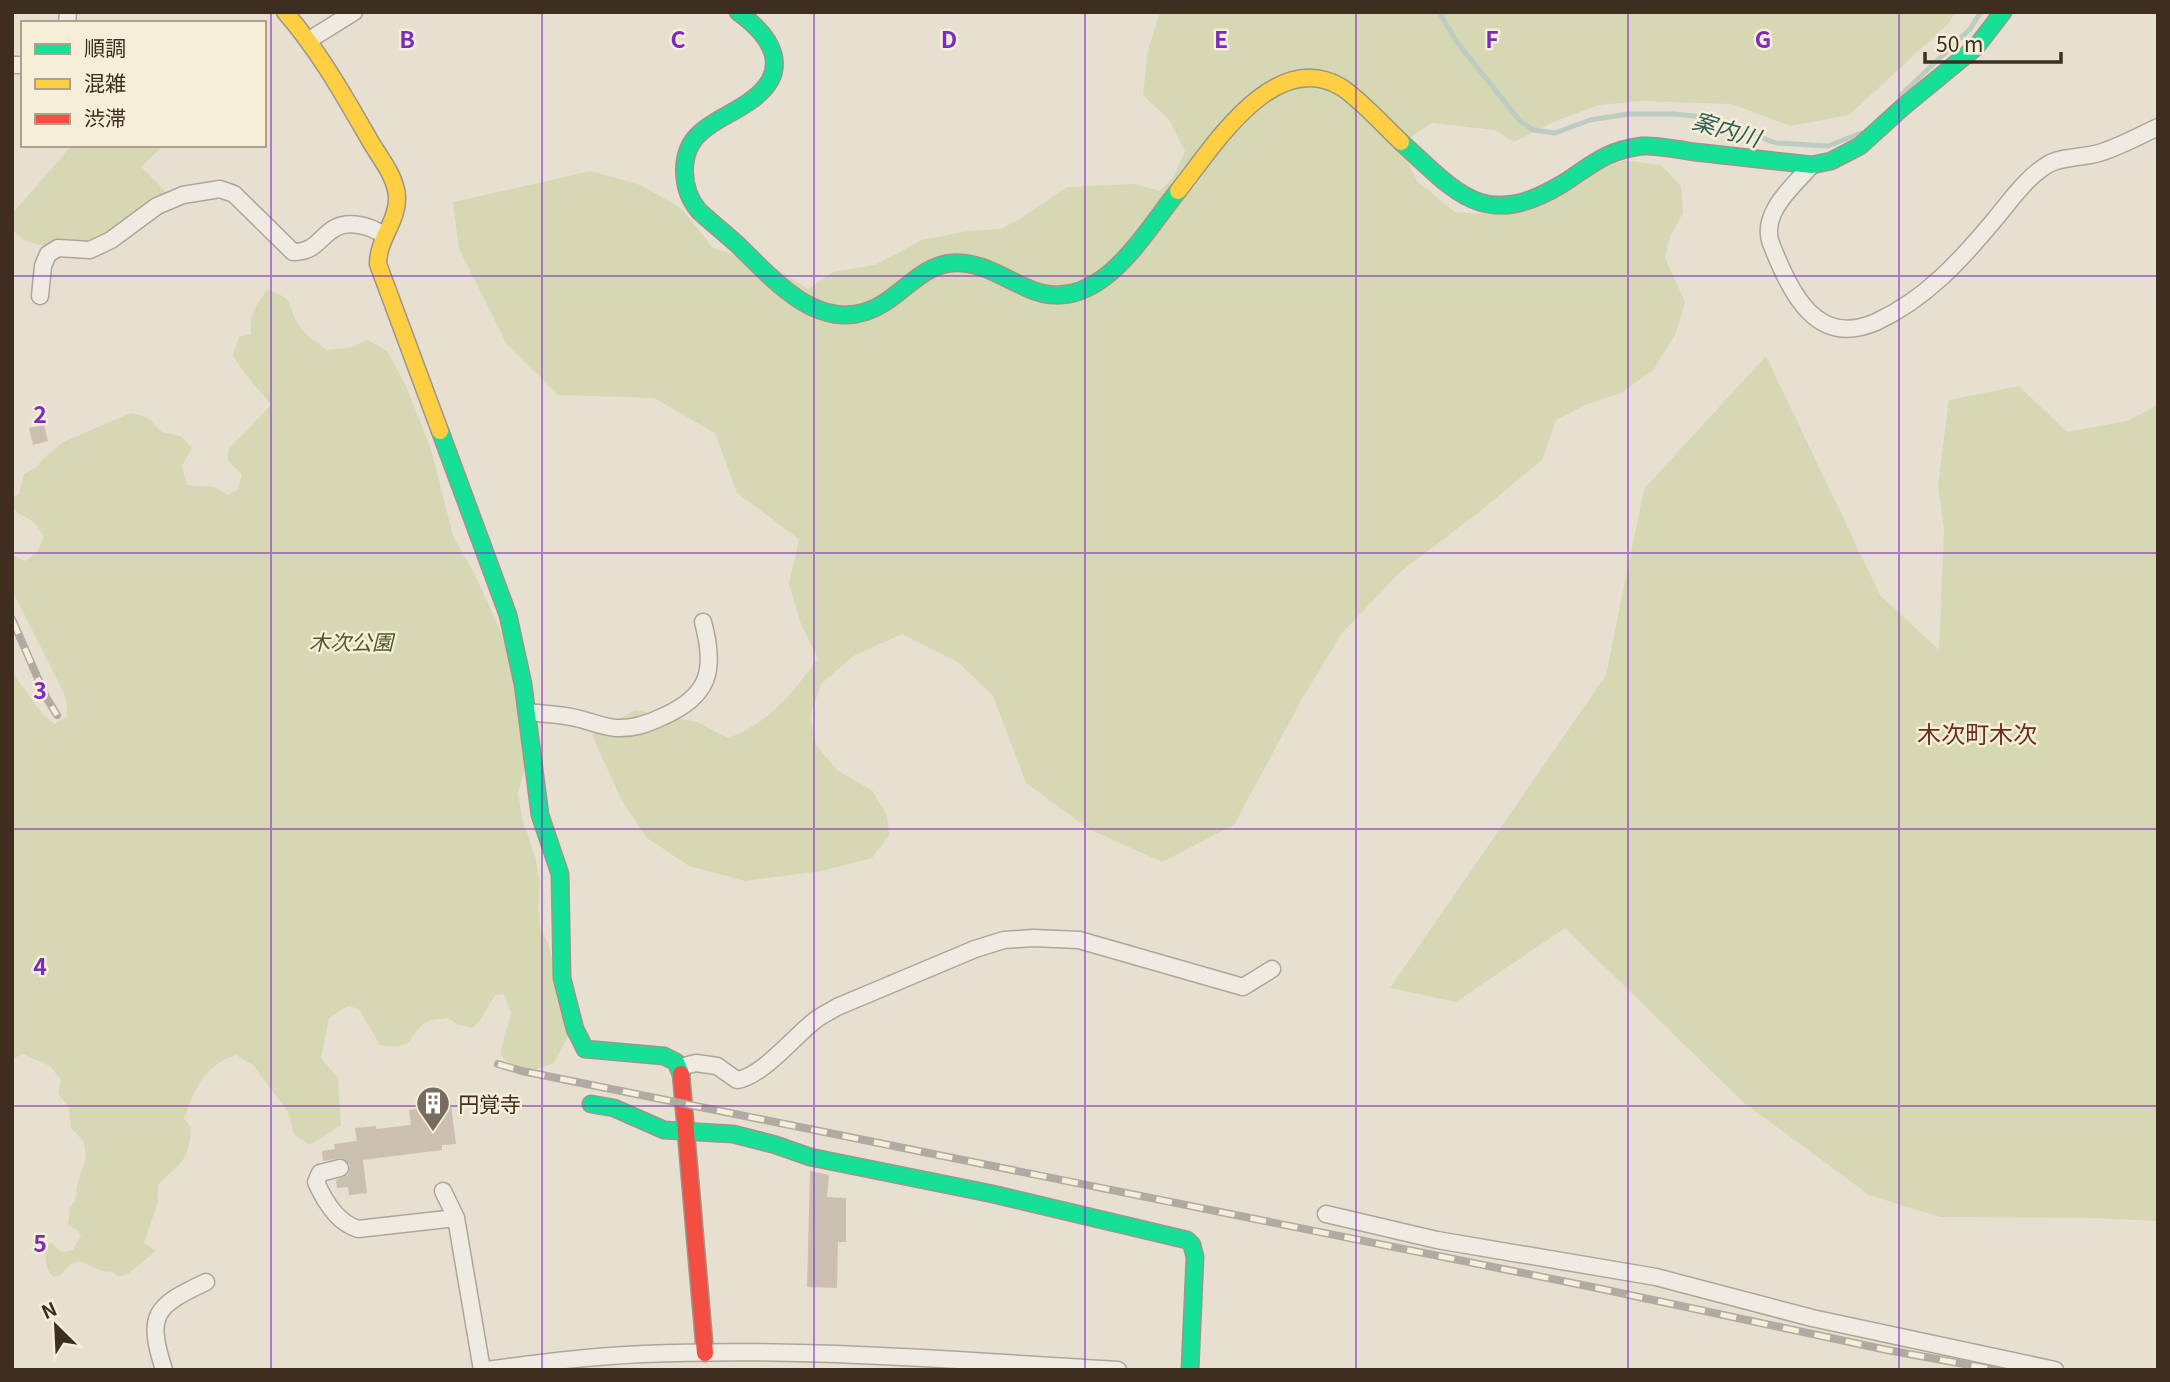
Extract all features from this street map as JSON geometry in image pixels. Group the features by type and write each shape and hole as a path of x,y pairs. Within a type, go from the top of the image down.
{"street":[{"path":"285,12 331,72 381,160 397,194 397,211 379,245 378,264 508,615 527,712 540,815 560,874 562,978 581,1044 590,1051 664,1056 671,1058 680,1067 709,1359"},
{"path":"309,40 354,12"},
{"path":"738,12 765,33 773,52 774,71 763,91 701,131 691,144 684,171 686,188 696,209 776,283 806,306 829,315 849,315 875,308 917,278 943,264 958,262 972,263 997,272 1043,295 1075,295 1091,287 1106,277 1129,252 1247,106 1264,93 1295,80 1326,79 1342,88 1456,192 1476,203 1501,205 1528,200 1561,184 1595,160 1613,152 1645,146 1812,165 1831,161 1860,146 1976,47 2003,12"},
{"path":"1812,165 1782,199 1770,222 1768,234 1801,303 1817,320 1840,330 1852,330 1899,311 1924,293 1958,262 2024,184 2049,163 2099,153 2158,127"},
{"path":"40,296 43,266 48,254 58,248 90,250 111,240 157,206 183,195 220,189 234,194 293,252 302,252 317,245 337,227 360,225 383,235"},
{"path":"527,712 568,716 604,727 631,728 684,707 695,696 709,669 710,654 703,622"},
{"path":"680,1067 696,1063 717,1066 732,1077 743,1079 756,1072 816,1020 837,1007 910,975 1004,940 1079,940 1243,987 1272,969"},
{"path":"591,1104 614,1108 653,1126 686,1133 733,1134 810,1157 993,1194 1187,1240 1195,1251 1189,1370"},
{"path":"340,1168 320,1173 316,1182 322,1195 350,1227 358,1229 456,1218"},
{"path":"443,1191 456,1218 483,1370 644,1354 709,1359 1118,1370"},
{"path":"1326,1214 1437,1240 1656,1277 1812,1318 2055,1370"},
{"path":"164,1370 154,1333 162,1308 176,1296 206,1282"}],"green space":[{"path":"1160,12 1955,12 1949,23 1849,115 1791,126 1731,104 1642,101 1599,105 1555,121 1514,142 1495,130 1432,123 1411,137 1408,163 1417,181 1455,212 1501,215 1624,160 1661,165 1681,186 1683,213 1670,236 1665,258 1685,302 1676,333 1653,370 1621,393 1587,404 1556,420 1542,460 1400,572 1342,633 1303,697 1234,825 1162,862 1089,829 1026,783 993,696 958,662 902,634 855,655 821,684 810,717 816,745 838,771 872,790 887,816 889,835 872,858 822,871 745,881 689,866 647,838 621,799 592,735 635,710 697,722 728,738 757,724 779,706 818,659 801,624 789,584 799,539 737,493 715,433 654,398 558,395 506,343 459,249 453,202 591,171 640,185 681,208 713,248 775,268 808,289 833,272 875,265 922,240 968,231 1001,229 1067,187 1136,184 1159,191 1173,178 1185,151 1170,121 1143,95 1148,50"},
{"path":"70,147 162,147 141,167 167,193 111,235 89,244 38,245 22,239 12,229 12,214"},
{"name":"木次公園","path":"267,290 287,299 301,328 327,350 348,348 368,340 388,352 407,389 431,449 453,536 474,573 507,645 526,761 518,794 522,818 536,860 540,885 540,929 548,942 570,1032 554,1063 530,1071 506,1061 500,1054 511,1013 504,994 495,995 473,1028 459,1025 448,1018 431,1020 418,1029 408,1043 393,1046 380,1045 359,1009 348,1006 329,1018 321,1058 338,1078 341,1125 310,1145 294,1134 288,1112 253,1065 236,1055 225,1059 202,1079 192,1097 184,1118 191,1127 186,1155 158,1185 158,1202 144,1243 156,1251 128,1274 119,1277 114,1272 101,1271 80,1261 70,1265 59,1276 53,1277 46,1260 50,1242 62,1252 73,1250 81,1236 68,1225 70,1207 75,1201 86,1157 84,1142 71,1128 69,1107 58,1094 61,1080 50,1066 23,1054 12,1059 12,673 37,707 55,724 67,716 67,705 64,693 12,590 12,559 15,556 25,561 37,552 44,536 34,523 16,511 12,498 19,494 24,474 35,468 63,442 131,413 147,417 162,432 181,436 192,448 182,466 187,485 215,487 228,495 238,489 242,474 228,461 228,450 271,405 233,355 239,337 251,334 253,315"},
{"path":"1766,356 1880,595 1939,650 1944,530 1938,486 1949,400 2019,386 2067,432 2127,421 2158,405 2158,1221 1940,1217 1869,1195 1743,1102 1565,928 1456,1002 1390,988 1606,675 1644,489"}],"building":[{"path":"44,425 48,441 33,445 29,428"},
{"name":"円覚寺","path":"451,1105 456,1144 442,1145 442,1150 363,1160 367,1193 349,1195 348,1187 337,1188 336,1180 348,1175 350,1165 342,1158 323,1161 322,1151 335,1149 334,1144 357,1141 355,1128 376,1126 376,1129 411,1125 409,1110"},
{"path":"810,1171 829,1175 827,1197 846,1198 846,1242 838,1242 837,1288 807,1287"}],"waterway":[{"name":"案内川","path":"1439,12 1457,42 1520,121 1533,130 1555,133 1590,120 1628,114 1674,114 1704,117 1776,143 1828,146 1861,133"},
{"name":"案内川","path":"1901,95 1970,29 1981,12"}],"railway":[{"path":"12,619 46,697 57,715"},
{"path":"498,1064 1597,1288 1887,1350 1997,1370"}],"traffic: fast":[{"path":"738,12 761,32 769,43 774,66 771,78 763,90 750,101 712,124 693,141 685,161 688,193 699,211 770,276 804,303 822,311 842,315 862,313 884,303 924,273 952,263 981,267 1027,288 1052,295 1074,293 1095,284 1114,269 1178,191"},
{"path":"1401,142 1456,190 1473,200 1492,205 1512,204 1535,198 1608,155 1642,146 1812,165 1831,161 1860,146 1976,47 2003,12"},
{"path":"440,431 508,615 523,684 540,815 560,874 562,978 575,1029 585,1049 664,1056 676,1062 681,1074"},
{"path":"591,1104 614,1108 664,1130 733,1134 810,1157 993,1194 1187,1240 1192,1245 1195,1257 1190,1370"}],"traffic: slow":[{"path":"285,12 330,73 394,182 396,206 381,246 378,264 440,431"},
{"path":"1178,191 1208,151 1247,108 1269,91 1292,80 1316,78 1341,87 1364,105 1401,142"}],"traffic: jam":[{"path":"681,1074 705,1353"}],"place":[{"name":"円覚寺","path":"433,1133"}],"district":[{"name":"木次町木次","path":"1977,732"}]}
